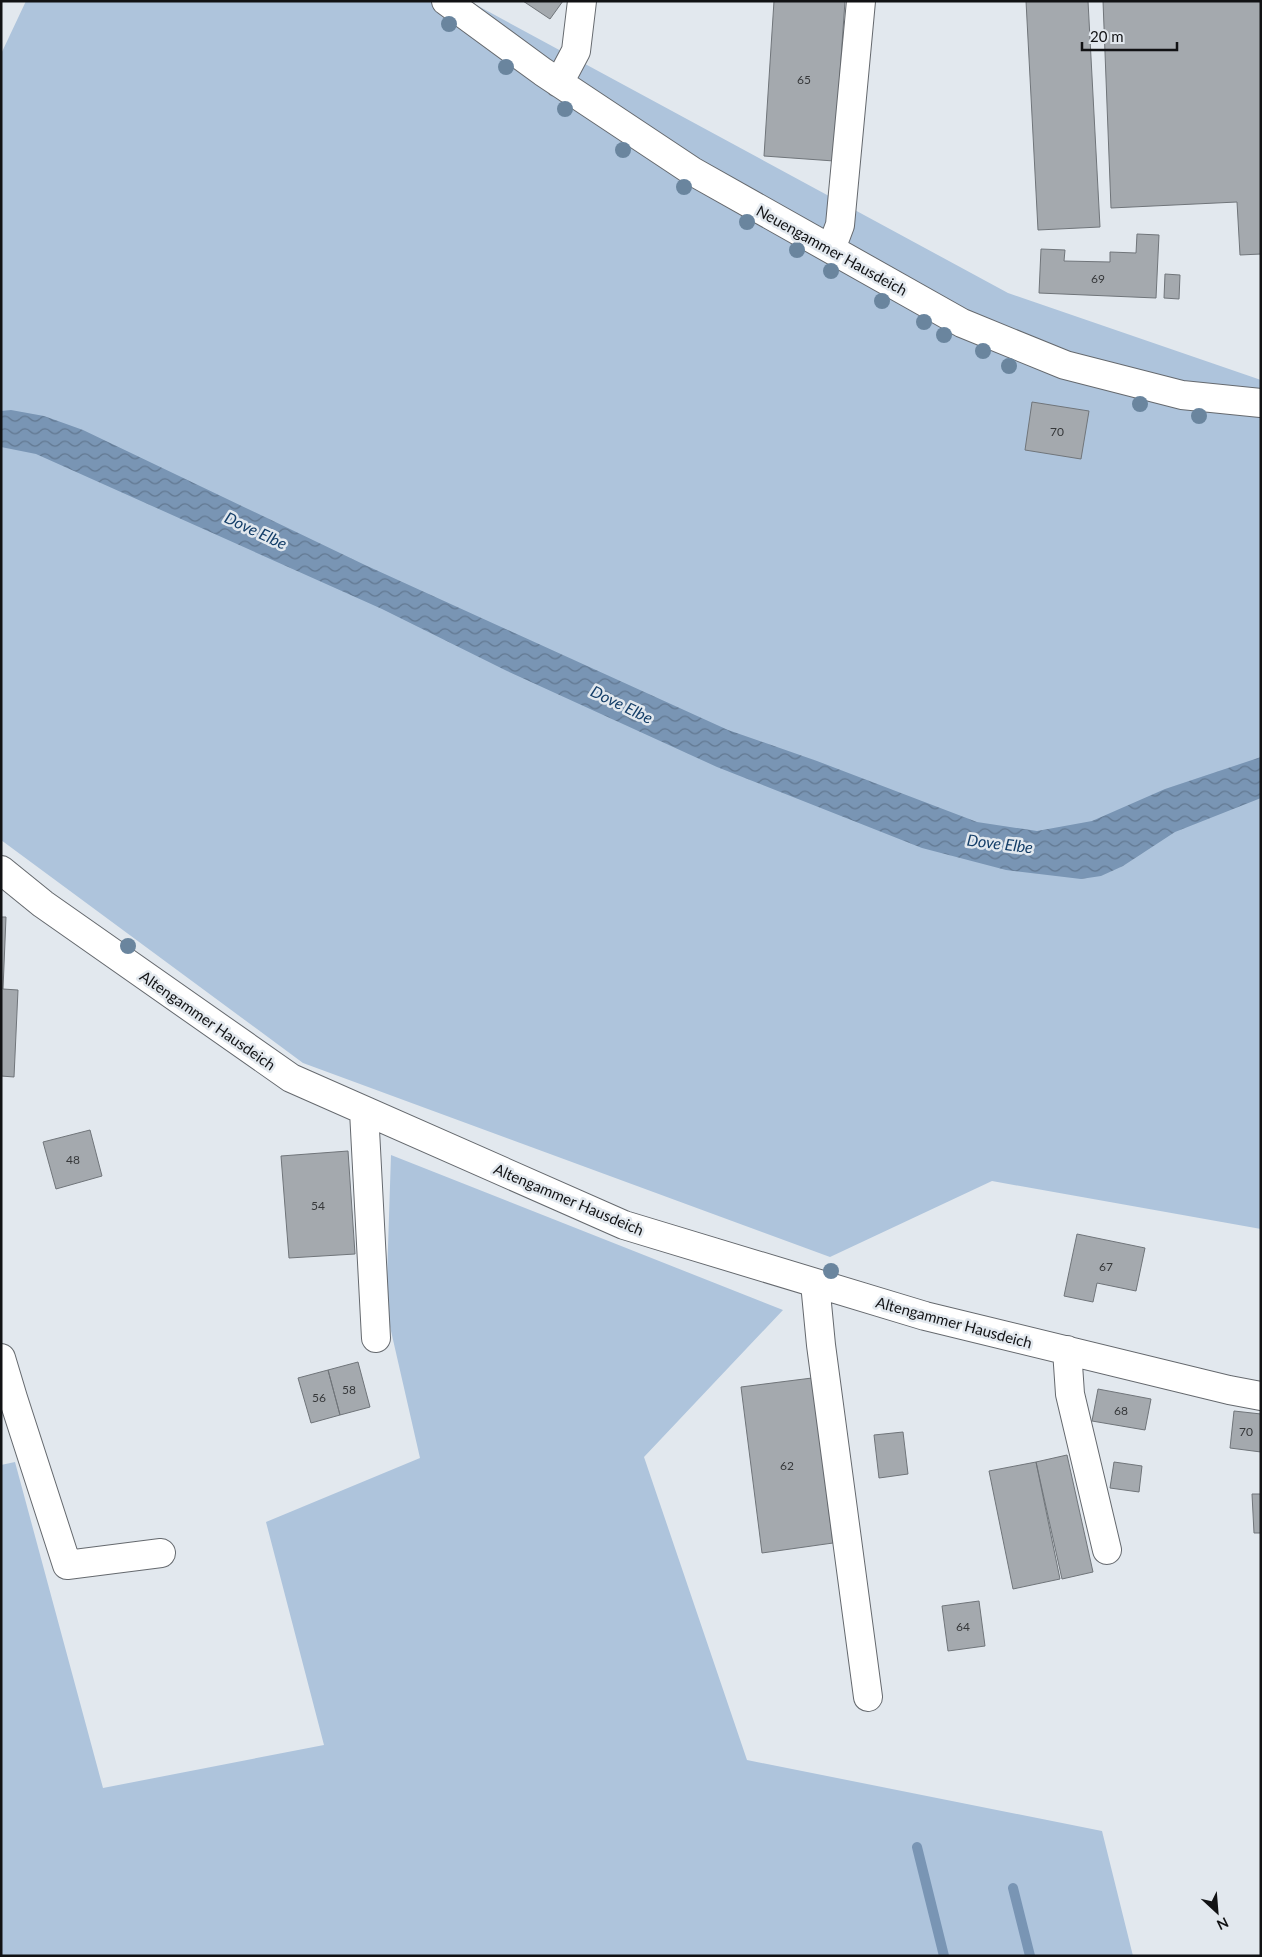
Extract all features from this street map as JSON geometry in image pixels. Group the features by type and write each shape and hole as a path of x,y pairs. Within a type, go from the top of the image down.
{"street":[{"name":"Neuengammer Hausdeich","path":"446,1 559,83 692,171 962,323 1065,365 1182,395 1261,404"},
{"path":"559,83 576,51 582,1"},
{"path":"831,249 840,225 861,1"},
{"name":"Altengammer Hausdeich","path":"1,870 44,904 291,1078 624,1225 926,1316 1229,1390 1261,1396"},
{"path":"364,1110 376,1338"},
{"path":"815,1283 821,1345 868,1697"},
{"path":"1066,1350 1070,1394 1106,1550"},
{"path":"1,1358 67,1565 161,1553"}],"shaded area":[{"path":"26,1 469,1 1008,293 1261,380 1261,1229 992,1181 830,1257 303,1063 1,840 1,54"},
{"path":"391,1155 783,1310 644,1457 747,1760 1102,1831 1133,1956 1,1956 1,1465 15,1462 103,1788 324,1745 266,1522 420,1458 386,1309"}],"water":[{"name":"Dove Elbe","path":"11,410 44,416 83,430 365,565 728,730 817,761 977,822 1037,831 1092,821 1165,789 1261,757 1261,798 1175,832 1123,866 1101,876 1081,879 1006,870 922,848 717,767 507,671 382,609 36,454 1,447 1,411"}],"building":[{"path":"523,1 563,1 550,19"},
{"path":"774,1 845,1 834,161 764,156"},
{"path":"1026,1 1088,1 1100,227 1038,230"},
{"path":"1103,1 1261,1 1261,254 1240,255 1237,202 1111,208"},
{"path":"1137,234 1159,235 1156,298 1039,293 1041,249 1065,250 1064,261 1110,262 1110,252 1136,253"},
{"path":"1165,274 1180,275 1179,299 1164,298"},
{"path":"1032,402 1089,411 1081,459 1025,450"},
{"path":"1,917 6,917 3,989 18,990 14,1077 1,1076"},
{"path":"90,1130 102,1176 56,1189 43,1142"},
{"path":"348,1151 355,1254 289,1258 281,1156"},
{"path":"1077,1234 1145,1248 1136,1291 1097,1283 1093,1302 1064,1296"},
{"path":"358,1362 370,1407 340,1415 328,1370"},
{"path":"328,1370 340,1415 311,1423 298,1378"},
{"path":"812,1378 833,1543 762,1553 741,1387"},
{"path":"1098,1389 1151,1399 1145,1430 1092,1421"},
{"path":"1234,1411 1261,1414 1261,1452 1230,1448"},
{"path":"903,1432 908,1474 879,1478 874,1435"},
{"path":"1067,1455 1093,1572 1062,1579 1036,1462"},
{"path":"1036,1462 1060,1579 1013,1589 989,1471"},
{"path":"1114,1462 1142,1466 1139,1492 1110,1488"},
{"path":"1252,1494 1261,1494 1261,1533 1254,1533"},
{"path":"979,1601 985,1646 948,1651 942,1606"}],"waterway":[{"path":"917,1847 944,1956"},
{"path":"1013,1888 1030,1956"}]}
